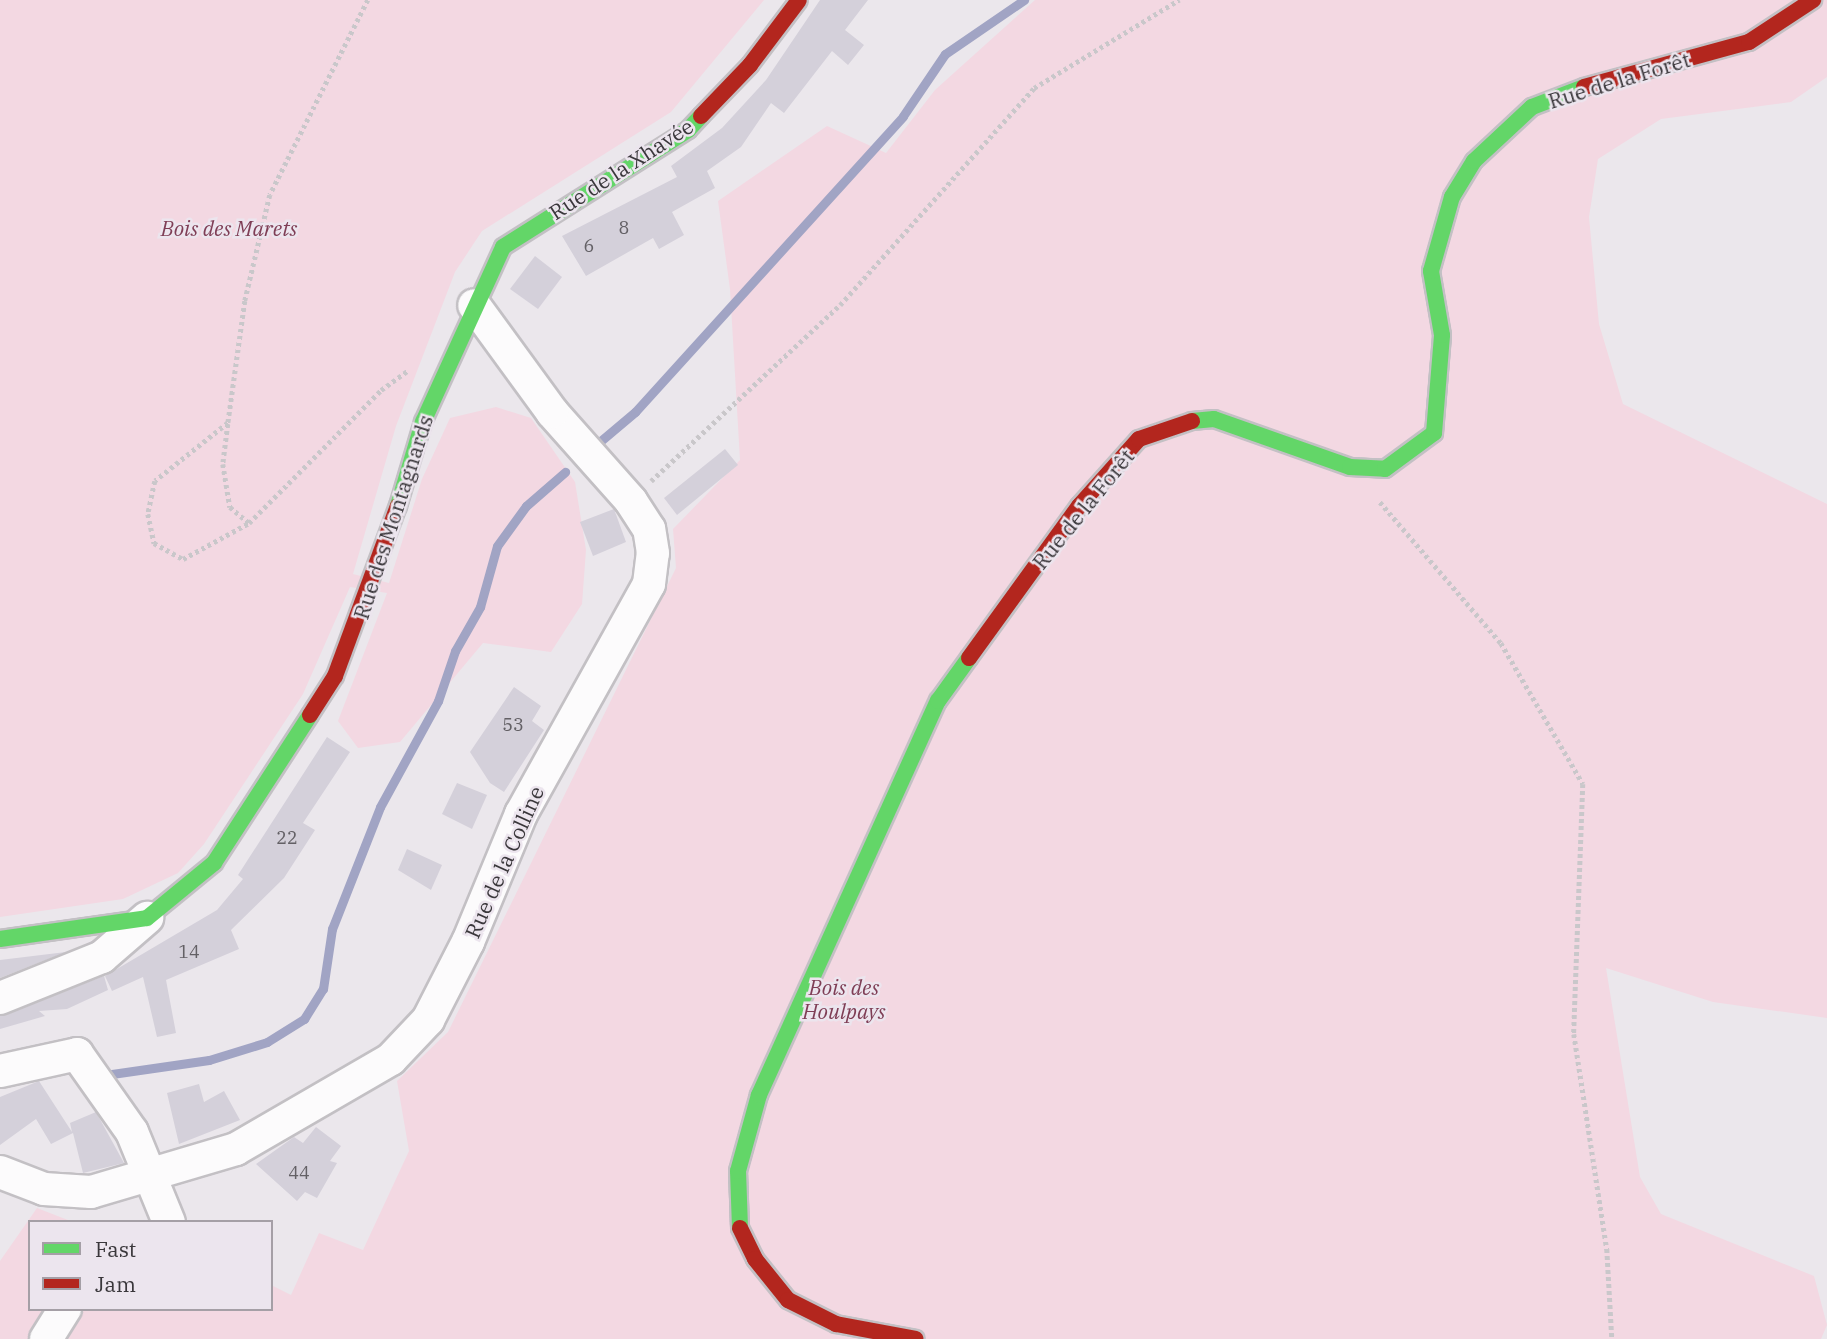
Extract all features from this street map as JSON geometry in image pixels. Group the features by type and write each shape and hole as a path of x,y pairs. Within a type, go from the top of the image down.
{"main road":[{"name":"Rue de la Xhavée","path":"474,305 503,247 688,130 750,65 799,0"},
{"name":"Rue de la Forêt","path":"916,1339 836,1324 788,1300 755,1259 740,1228 738,1171 760,1095 938,701 1079,506 1139,439 1179,422 1214,419 1350,467 1385,469 1434,433 1442,335 1431,271 1452,197 1474,161 1532,107 1615,76 1749,42 1813,0"},
{"name":"Rue des Montagnards","path":"148,918 214,863 335,676 382,559 411,455 474,305"},
{"path":"0,939 148,918"}],"street":[{"name":"Rue de la Colline","path":"0,1172 44,1188 91,1192 153,1177 236,1150 391,1059 428,1020 468,942 521,814 649,584 649,529 631,502 552,412 474,305"},
{"name":"Rue des Montagnards","path":"0,998 102,957 148,918"},
{"path":"0,1071 76,1054 118,1110 153,1177 168,1220"},
{"path":"46,1339 64,1311"}],"path":[{"path":"249,523 230,507 223,464 245,301 270,195 368,0"},
{"path":"631,502 840,305 1034,88 1180,0"},
{"path":"228,423 155,481 148,514 154,543 183,559 249,523 381,390 412,368"},
{"path":"1350,467 1501,643 1583,784 1574,1034 1607,1249 1612,1339"}],"green space":[{"name":"Bois des Marets","path":"0,0 764,0 671,112 482,231 455,272 396,426 353,574 389,583 422,479 450,418 496,407 531,418 575,482 586,550 582,604 551,652 483,643 400,742 358,748 338,721 387,593 350,587 303,694 204,844 178,873 123,899 0,917"},
{"name":"Bois des Houlpays","path":"1035,0 1827,0 1827,77 1791,102 1661,119 1598,159 1589,217 1599,324 1623,404 1827,504 1827,1018 1713,1002 1606,968 1640,1177 1661,1214 1814,1276 1827,1325 1821,1339 0,1339 0,1261 28,1221 28,1311 273,1311 273,1286 291,1295 319,1233 363,1250 409,1151 397,1081 448,1032 676,568 673,529 740,460 730,289 718,201 827,126 886,153 935,90"},
{"name":"Bois des Houlpays","path":"37,1208 68,1220 29,1220"}],"building":[{"path":"820,0 868,0 845,30 864,45 848,65 832,51 784,113 771,103 741,147 707,171 715,188 672,212 684,235 659,249 653,238 586,276 562,236 677,177 671,166 722,128 766,80"},
{"path":"535,256 562,277 538,309 510,289"},
{"path":"725,449 738,465 677,515 664,498"},
{"path":"614,509 626,542 593,556 580,522"},
{"path":"514,687 541,706 532,721 544,730 504,792 490,783 470,752"},
{"path":"327,737 350,752 303,823 315,830 284,878 231,930 239,949 166,980 176,1033 157,1037 143,977 112,991 105,976 217,910 243,879 238,875"},
{"path":"457,783 487,795 472,829 442,814"},
{"path":"407,849 442,865 431,890 398,870"},
{"path":"66,952 0,978 0,960"},
{"path":"104,976 108,990 67,1009 39,1011 45,1016 0,1029 0,1016"},
{"path":"39,1081 72,1132 70,1123 96,1112 124,1163 83,1173 73,1133 51,1144 36,1119 0,1145 0,1097"},
{"path":"199,1084 204,1102 224,1091 240,1120 179,1144 167,1093"},
{"path":"316,1127 341,1146 330,1161 337,1163 317,1198 305,1192 297,1201 256,1164 294,1137 303,1143"}],"waterway":[{"path":"597,444 635,412 903,116 945,54 1024,0"},
{"path":"98,1076 209,1060 267,1042 304,1019 323,989 332,929 380,807 438,701 455,651 480,607 497,546 526,506 565,472"}],"traffic: fast":[{"path":"1192,421 1214,419 1350,467 1385,469 1434,433 1442,335 1431,271 1452,197 1474,161 1532,107 1584,87"},
{"path":"398,506 423,422 503,247 688,130 701,116"},
{"path":"740,1228 738,1171 759,1095 938,701 969,658"},
{"path":"0,939 147,918 214,863 310,715"}],"traffic: jam":[{"path":"701,116 750,65 799,0"},
{"path":"1584,87 1749,42 1813,0"},
{"path":"969,658 1079,506 1139,439 1192,421"},
{"path":"310,715 335,676 398,506"},
{"path":"740,1228 755,1259 788,1300 836,1324 916,1339"}]}
